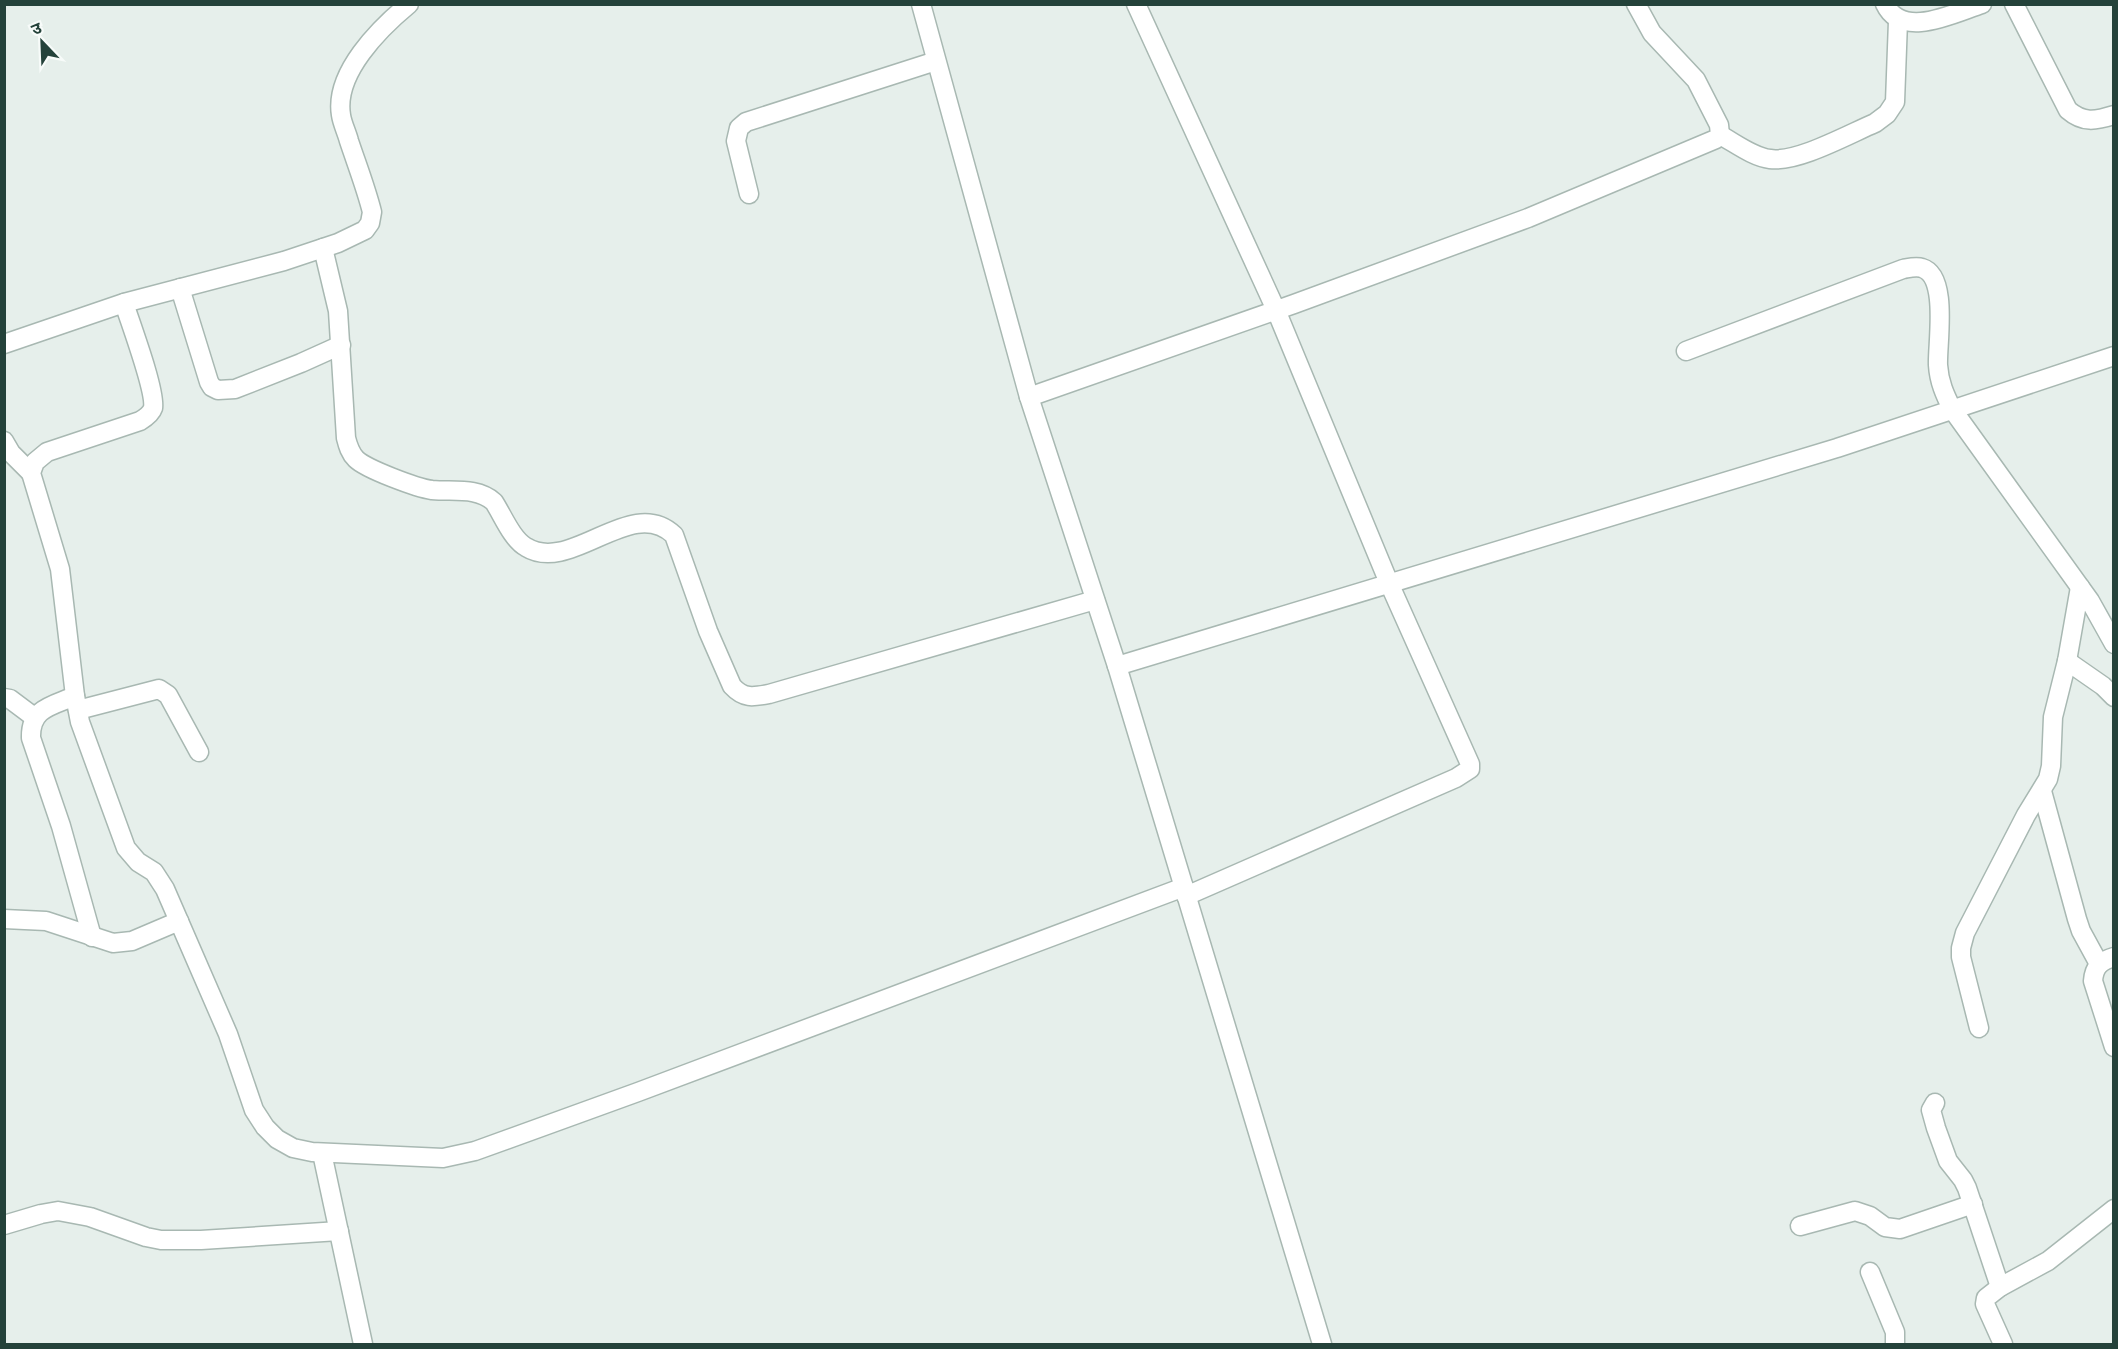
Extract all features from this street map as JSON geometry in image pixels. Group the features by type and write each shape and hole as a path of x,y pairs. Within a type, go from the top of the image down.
{"street":[{"path":"4,344 124,303 284,261 356,235 370,223 372,212 340,114 343,91 350,72 366,46 392,18 409,4"},
{"path":"921,4 1029,397 1117,666 1322,1344"},
{"path":"4,441 11,453 31,473 60,569 76,703 83,729 126,848 138,862 160,878 228,1034 254,1110 277,1139 293,1148 322,1153 443,1158 475,1150 1185,892 1456,778 1470,769 1464,747 1389,583 1276,310 1136,4"},
{"path":"1636,4 1652,33 1696,80 1719,125 1720,135"},
{"path":"1720,135 1760,156 1771,159 1790,158 1875,123 1887,114 1895,102 1898,21 1884,4"},
{"path":"1898,21 1922,22 1982,4"},
{"path":"2014,4 2068,110 2077,117 2089,121 2114,115"},
{"path":"749,194 736,141 738,128 746,122 936,61"},
{"path":"1029,397 1528,218 1716,139 1720,135"},
{"path":"323,248 338,311 346,438 354,457 362,465 420,488 471,492 489,497 524,546 536,551 560,551 630,525 654,524 667,528 674,535 708,631 732,686 739,694 747,697 769,694 1095,600"},
{"path":"1686,351 1903,269 1924,268 1931,275 1940,304 1938,363 1942,389 1952,410 2080,587 2105,625 2114,644"},
{"path":"180,288 209,382 218,390 235,388 301,363 340,345"},
{"path":"31,473 35,462 47,452 140,421 153,408 152,390 124,303"},
{"path":"1117,666 1837,448 2114,356"},
{"path":"1978,1028 1961,957 1961,948 1965,933 2026,815 2042,790 2051,766 2054,717 2080,587"},
{"path":"2067,661 2103,686 2114,697"},
{"path":"92,937 61,826 31,738 30,726 34,717 41,711 76,703 159,689 168,694 199,752"},
{"path":"4,698 10,699 34,717"},
{"path":"2042,790 2079,925 2106,961 2095,970 2094,981 2114,1047"},
{"path":"4,919 46,921 113,943 124,943 179,921"},
{"path":"1935,1103 1931,1110 1932,1118 1948,1161 1963,1179 2000,1287"},
{"path":"322,1153 363,1344"},
{"path":"1800,1226 1855,1211 1870,1216 1885,1227 1900,1229 1973,1204"},
{"path":"2003,1344 1985,1304 1986,1298 2000,1287 2048,1261 2114,1209"},
{"path":"4,1225 58,1211 90,1217 161,1240 201,1240 339,1231"},
{"path":"1870,1272 1895,1332 1895,1344"}]}
